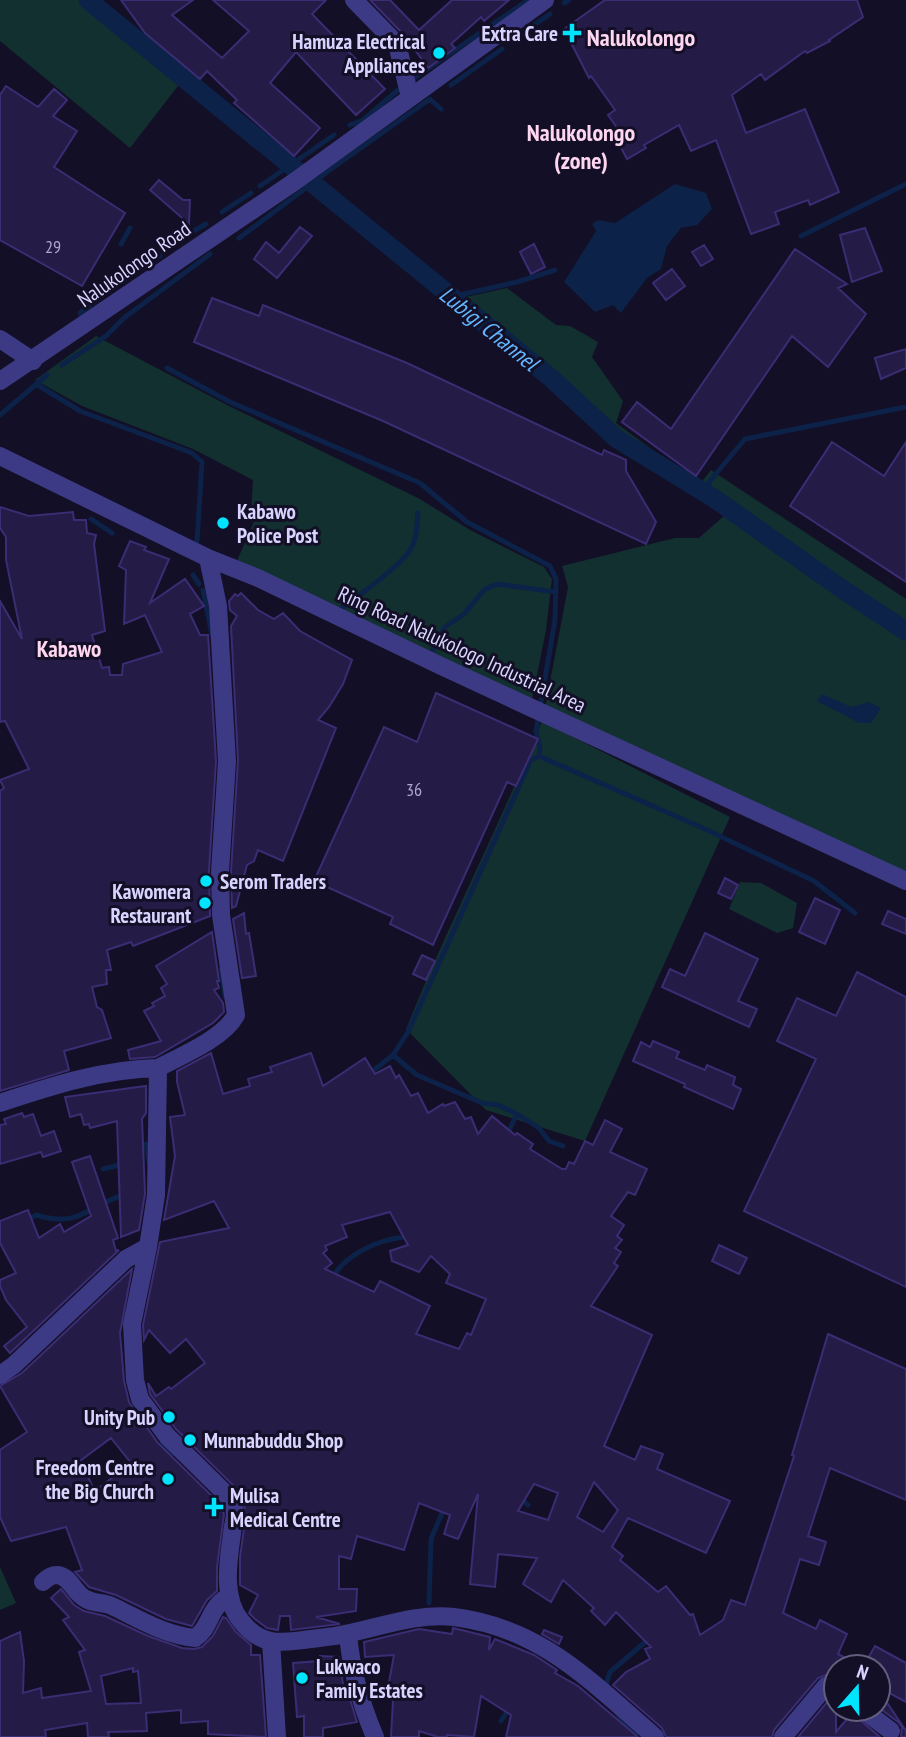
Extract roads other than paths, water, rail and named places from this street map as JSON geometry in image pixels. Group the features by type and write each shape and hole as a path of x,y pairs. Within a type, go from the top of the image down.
{"street":[{"path":"354,0 397,44 410,97"},
{"name":"Nalukolongo Road","path":"0,381 300,177 545,0"},
{"path":"0,339 33,360"},
{"name":"Ring Road Nalukologo Industrial Area","path":"0,456 208,558 258,578 906,881"},
{"path":"0,1103 75,1079 158,1068 215,1035 236,1015 221,915 220,872 227,761 218,606 208,558"},
{"path":"158,1068 156,1185 148,1247 132,1324 136,1388 140,1399 167,1436 226,1494 232,1504 235,1514 228,1597 233,1611 258,1636 271,1641 348,1634 389,1623 434,1617 463,1619 500,1627 530,1638 549,1649 655,1737"},
{"path":"0,1375 14,1365 126,1259 148,1247"},
{"path":"43,1582 48,1577 59,1575 88,1600 108,1605 154,1627 195,1637 203,1630 217,1604 228,1597"},
{"path":"348,1634 359,1690 375,1737"},
{"path":"271,1641 277,1737"},
{"path":"783,1737 822,1691"},
{"path":"880,1723 891,1731"}],"water":[{"path":"675,184 706,193 712,209 697,225 681,228 667,246 661,269 647,278 621,313 613,305 595,312 564,282 596,231 592,224 598,220 615,223"},
{"path":"822,694 851,707 869,702 881,708 871,723 859,723 817,701"}],"waterway":[{"name":"Lubigi Channel","path":"88,0 551,378 617,439 715,499 906,631"},
{"path":"413,79 528,0"},
{"path":"564,3 569,0"},
{"path":"518,36 550,14"},
{"path":"451,85 502,49"},
{"path":"350,125 363,120 398,90"},
{"path":"239,238 430,99 441,109"},
{"path":"260,186 334,135"},
{"path":"801,236 906,184"},
{"path":"222,212 251,193"},
{"path":"190,233 206,224"},
{"path":"121,244 130,228"},
{"path":"62,365 106,336 124,318 210,254"},
{"path":"97,284 105,293 160,256"},
{"path":"451,297 555,270"},
{"path":"80,313 105,293"},
{"path":"167,368 230,402 420,483 467,522 550,566 556,579 555,620 536,731 539,756 705,829 814,881 855,913"},
{"path":"0,415 47,375"},
{"path":"36,384 80,411 192,453 202,462 197,542"},
{"path":"708,495 709,482 745,439 906,407"},
{"path":"339,610 377,582 410,550 418,513"},
{"path":"91,519 112,533"},
{"path":"193,575 199,584"},
{"path":"431,653 445,627 464,614 484,590 497,584 556,592"},
{"path":"203,590 212,635"},
{"path":"369,1074 393,1055 408,1032 531,760 539,756"},
{"path":"221,969 225,997"},
{"path":"393,1055 417,1075 482,1103 498,1105 517,1114 507,1135"},
{"path":"517,1114 539,1128 549,1141 563,1146"},
{"path":"146,1144 149,1162"},
{"path":"103,1169 124,1164"},
{"path":"29,1219 36,1215 51,1219 75,1217 127,1194"},
{"path":"331,1280 344,1263 362,1250 383,1241 404,1237"},
{"path":"130,1410 140,1412 148,1426"},
{"path":"162,1444 171,1455"},
{"path":"519,1497 528,1505"},
{"path":"429,1603 431,1539 445,1506"},
{"path":"606,1685 610,1672 650,1638"},
{"path":"501,1721 510,1707"},
{"path":"617,1713 625,1724 637,1733"}],"place":[{"name":"Extra Care","path":"572,33"},
{"name":"Hamuza Electrical Appliances","path":"439,53"},
{"name":"Kabawo Police Post","path":"223,523"},
{"name":"Serom Traders","path":"206,881"},
{"name":"Kawomera Restaurant","path":"205,903"},
{"name":"Unity Pub","path":"169,1417"},
{"name":"Munnabuddu Shop","path":"190,1440"},
{"name":"Freedom Centre the Big Church","path":"168,1479"},
{"name":"Mulisa Medical Centre","path":"214,1507"},
{"name":"Lukwaco Family Estates","path":"302,1678"}],"district":[{"name":"Nalukolongo","path":"641,37"},
{"name":"Nalukolongo (zone)","path":"581,146"},
{"name":"Kabawo","path":"69,648"}]}
